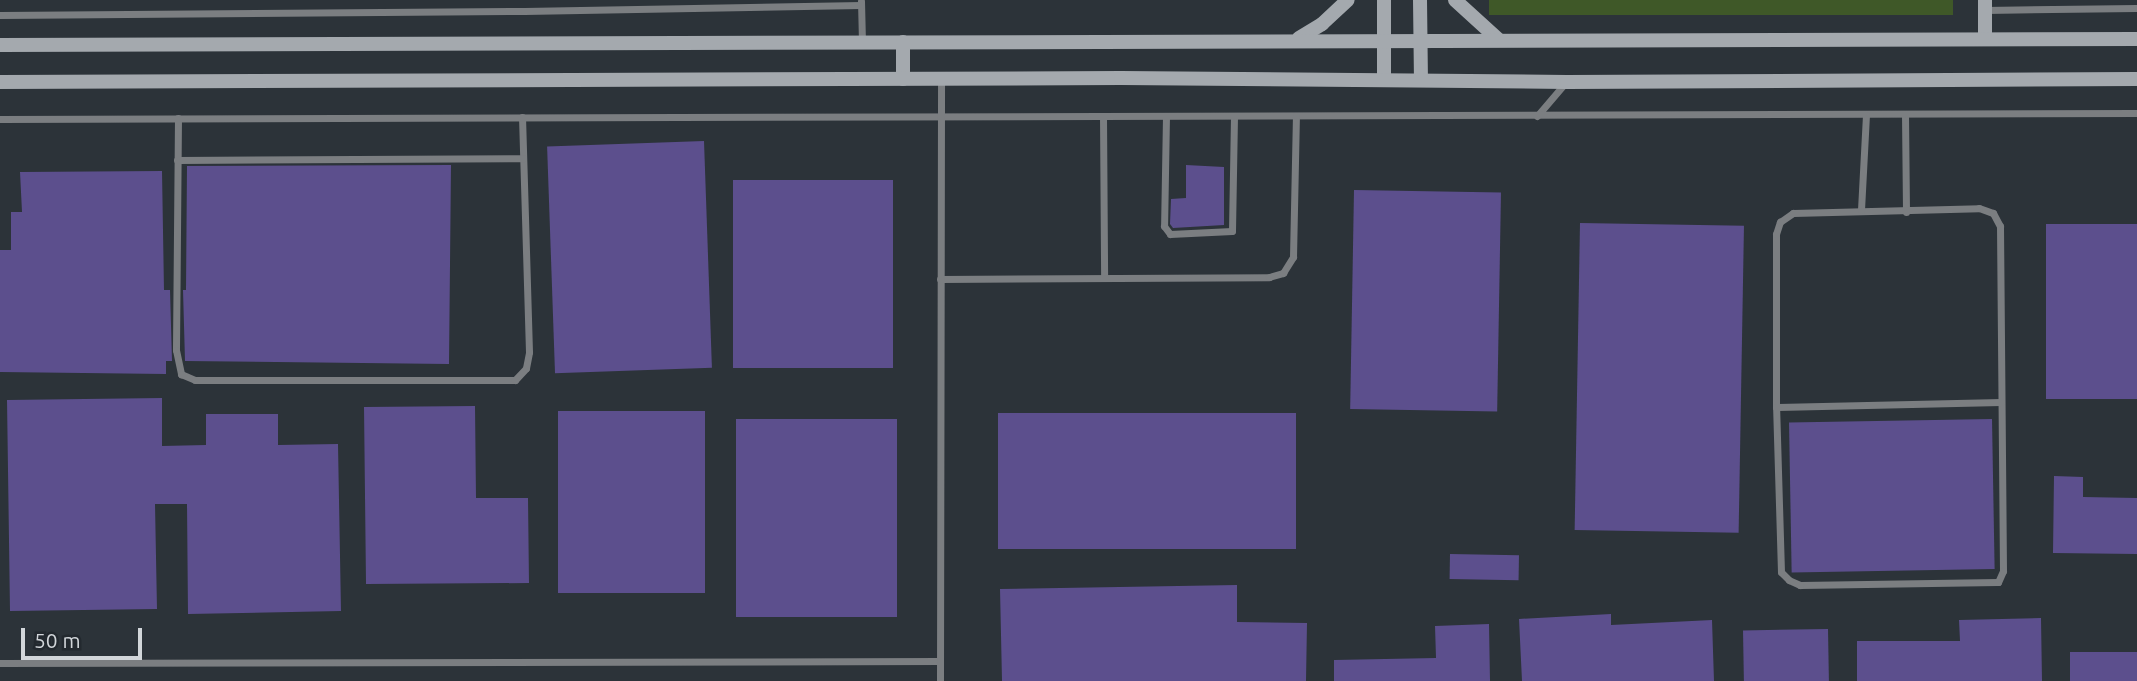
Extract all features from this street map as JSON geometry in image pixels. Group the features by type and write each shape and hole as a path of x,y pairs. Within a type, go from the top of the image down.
{"street":[{"path":"1298,39 1322,24 1348,0"},
{"path":"1384,0 1384,78"},
{"path":"1420,0 1421,79"},
{"path":"1455,0 1499,40"},
{"path":"1984,5 1985,39"},
{"path":"0,45 1298,39 2137,39"},
{"path":"903,42 903,79"},
{"path":"0,82 941,78 1384,78 1567,82 2137,79"}],"lane":[{"path":"524,0 524,11"},
{"path":"0,15 524,11 861,2 862,42"},
{"path":"1984,5 2137,8"},
{"path":"940,681 941,78"},
{"path":"1537,116 1567,82"},
{"path":"0,119 2137,113"},
{"path":"1905,114 1906,212"},
{"path":"1861,211 1866,115"},
{"path":"1102,116 1104,278"},
{"path":"1166,116 1164,226 1170,234 1232,231 1234,116"},
{"path":"940,279 1269,277 1283,273 1293,257 1296,116"},
{"path":"178,118 176,350 181,374 195,380 515,380 526,368 530,352 522,117"},
{"path":"177,160 523,158"},
{"path":"1979,208 1993,213 2000,226 2003,571 1998,582 1800,586 1788,580 1781,572 1776,407 1776,234 1780,222 1793,213 1861,211 1906,212 1979,208"},
{"path":"1776,407 2001,402"},
{"path":"0,663 940,661"}],"green space":[{"path":"1489,0 1953,0 1953,15 1489,15"}],"building":[{"path":"704,141 712,368 555,373 547,146"},
{"path":"451,165 449,364 185,361 183,290 186,290 187,166"},
{"path":"1186,165 1224,167 1224,225 1173,228 1170,224 1171,199 1186,198"},
{"path":"162,171 164,290 170,290 172,361 166,361 166,374 0,372 0,250 11,250 11,212 22,212 20,172"},
{"path":"733,180 893,180 893,368 733,368"},
{"path":"1354,190 1501,193 1497,412 1350,409"},
{"path":"1580,223 1744,226 1739,533 1575,530"},
{"path":"2046,224 2137,224 2137,399 2046,399"},
{"path":"162,398 162,446 206,445 206,414 278,414 278,445 338,444 341,611 188,614 187,504 155,504 157,609 10,611 7,400"},
{"path":"475,406 476,498 528,498 529,583 366,584 364,407"},
{"path":"558,411 705,411 705,593 558,593"},
{"path":"998,413 1296,413 1296,549 998,549"},
{"path":"736,419 897,419 897,617 736,617"},
{"path":"1992,419 1995,569 1792,573 1789,423"},
{"path":"2054,476 2083,477 2083,497 2137,498 2137,554 2053,553"},
{"path":"1450,554 1519,555 1519,580 1450,579"},
{"path":"1237,585 1237,622 1307,623 1306,681 1002,681 1000,589"},
{"path":"1611,614 1611,625 1712,620 1714,681 1522,681 1519,619"},
{"path":"2041,618 2042,681 1857,681 1857,641 1960,641 1959,620"},
{"path":"1489,624 1490,681 1334,681 1334,660 1436,658 1435,626"},
{"path":"1828,629 1829,681 1744,681 1743,630"},
{"path":"2070,652 2137,652 2137,681 2070,681"}]}
